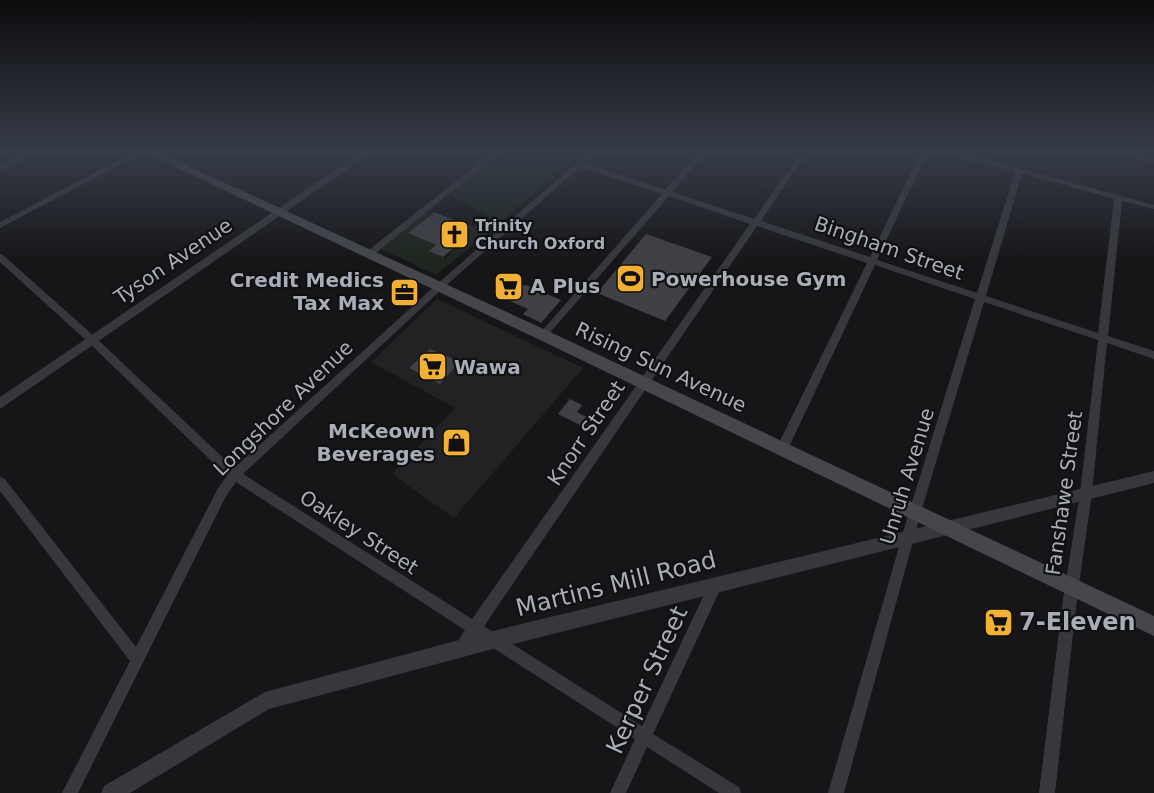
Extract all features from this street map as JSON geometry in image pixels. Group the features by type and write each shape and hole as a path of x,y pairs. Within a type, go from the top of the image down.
{"main road":[{"name":"Rising Sun Avenue","path":"225,188 543,335 1154,626"}],"street":[{"path":"0,225 72,188"},
{"name":"Tyson Avenue","path":"0,404 315,188"},
{"path":"368,255 452,188"},
{"name":"Longshore Avenue","path":"70,793 222,492 234,475 439,287 552,188"},
{"name":"Bingham Street","path":"653,188 1154,355"},
{"path":"543,335 672,188"},
{"name":"Knorr Street","path":"460,649 779,188"},
{"path":"782,449 907,188"},
{"name":"Unruh Avenue","path":"836,793 915,512 1014,188"},
{"path":"1084,188 1154,207"},
{"name":"Fanshawe Street","path":"1047,793 1071,588 1086,492 1118,197"},
{"name":"Oakley Street","path":"0,257 92,340 234,475 733,793"},
{"name":"Martins Mill Road","path":"111,793 265,701 493,640 1154,477"},
{"path":"0,482 137,659"},
{"name":"Kerper Street","path":"618,793 715,586"}],"shaded area":[{"path":"455,188 541,188 501,222 458,200 452,194"},
{"path":"430,208 434,210 408,233 435,245 429,251 445,258 462,242 457,239 470,228 479,224 496,226 436,275 381,249"},
{"path":"437,299 583,368 454,518 392,474 455,408 371,362"}],"building":[{"name":"Trinity Church Oxford","path":"434,212 471,227 457,239 462,241 443,257 429,251 436,245 408,233"},
{"path":"646,234 712,257 665,321 597,293"},
{"path":"502,278 521,286 526,285 561,300 541,323 523,314 528,309 510,301 516,295 495,285"},
{"name":"Wawa","path":"430,349 454,359 452,361 458,364 440,384 409,368"},
{"path":"570,399 582,405 577,412 598,423 592,431 558,414"}],"place":[{"name":"Trinity Church Oxford","path":"454,234"},
{"name":"Powerhouse Gym","path":"630,279"},
{"name":"A Plus","path":"509,286"},
{"name":"Credit Medics Tax Max","path":"405,292"},
{"name":"Wawa","path":"433,367"},
{"name":"McKeown Beverages","path":"456,443"},
{"name":"7-Eleven","path":"998,622"}]}
